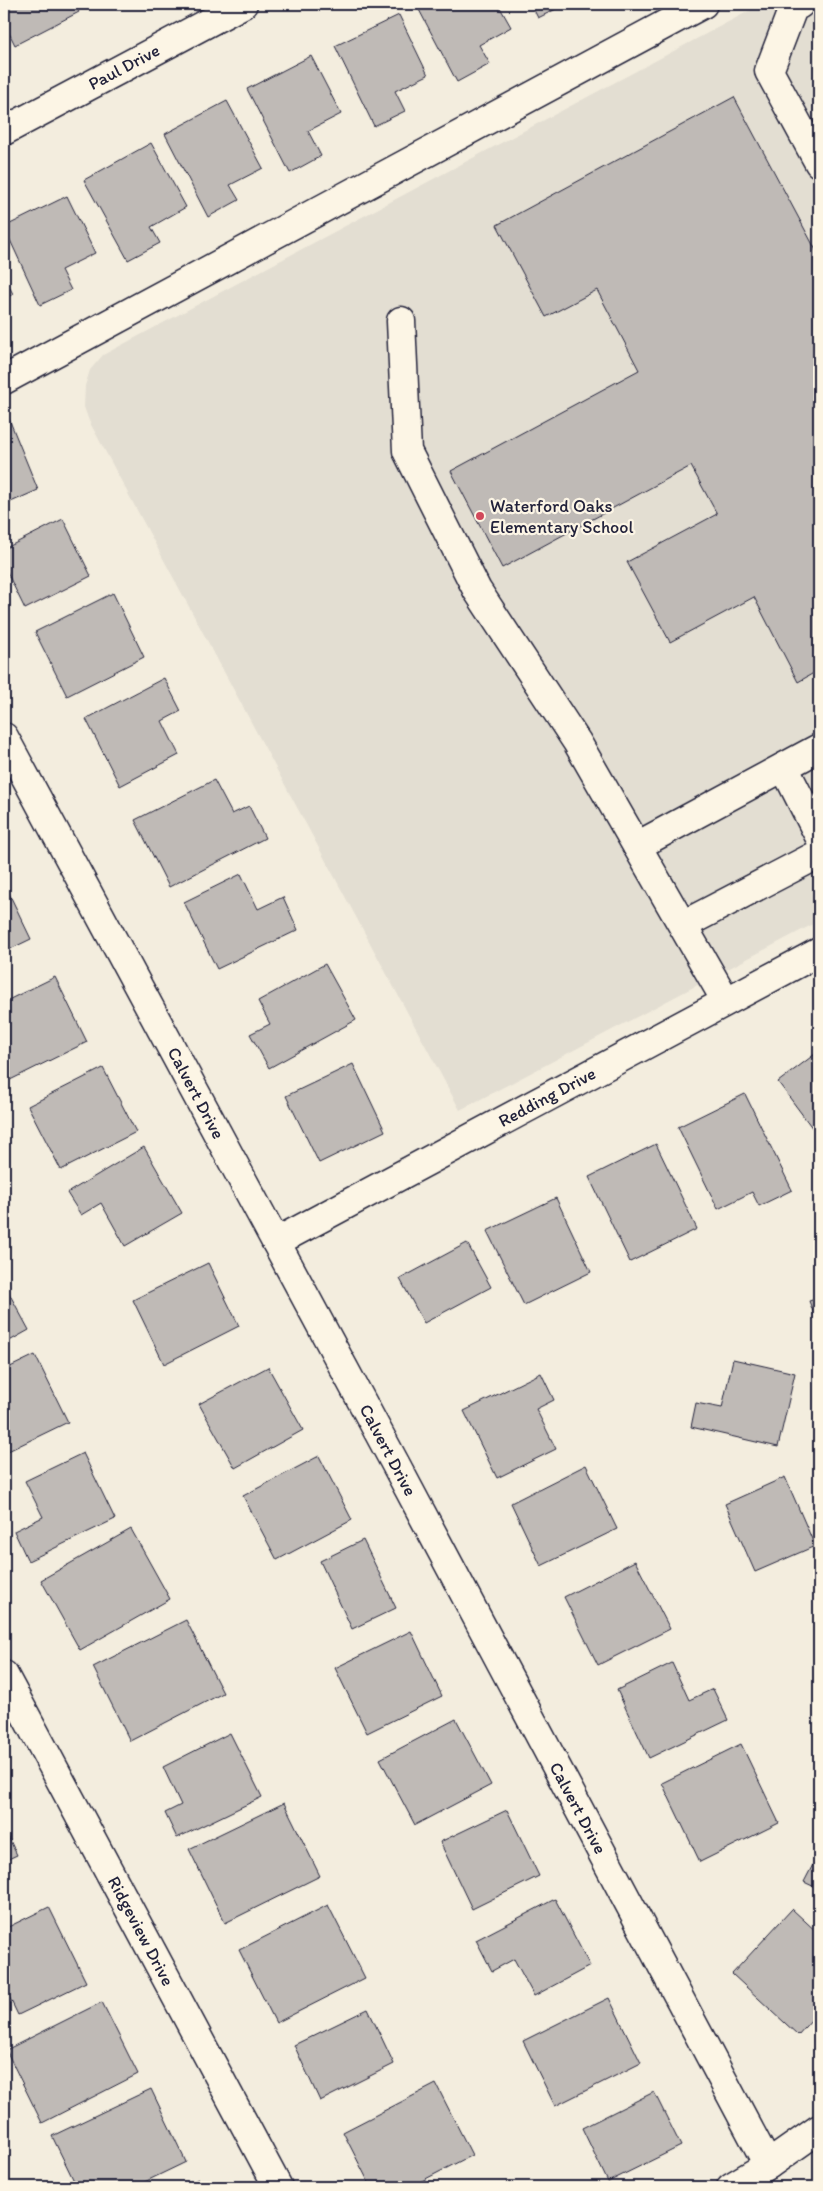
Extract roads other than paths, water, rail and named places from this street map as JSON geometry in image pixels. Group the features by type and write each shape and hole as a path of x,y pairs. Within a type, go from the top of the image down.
{"street":[{"name":"Paul Drive","path":"4,131 243,4"},
{"path":"4,380 703,4"},
{"path":"800,4 793,8 769,71 819,163"},
{"path":"401,322 407,450 477,590 577,742 726,1001"},
{"name":"Calvert Drive","path":"4,737 276,1242 768,2165"},
{"path":"637,846 819,748"},
{"path":"784,767 819,836"},
{"path":"683,926 819,854"},
{"name":"Redding Drive","path":"276,1242 819,952"},
{"name":"Ridgeview Drive","path":"4,1675 278,2187"},
{"path":"731,2187 768,2165 819,2129"}],"place":[{"name":"Waterford Oaks Elementary School","path":"480,516"}]}
